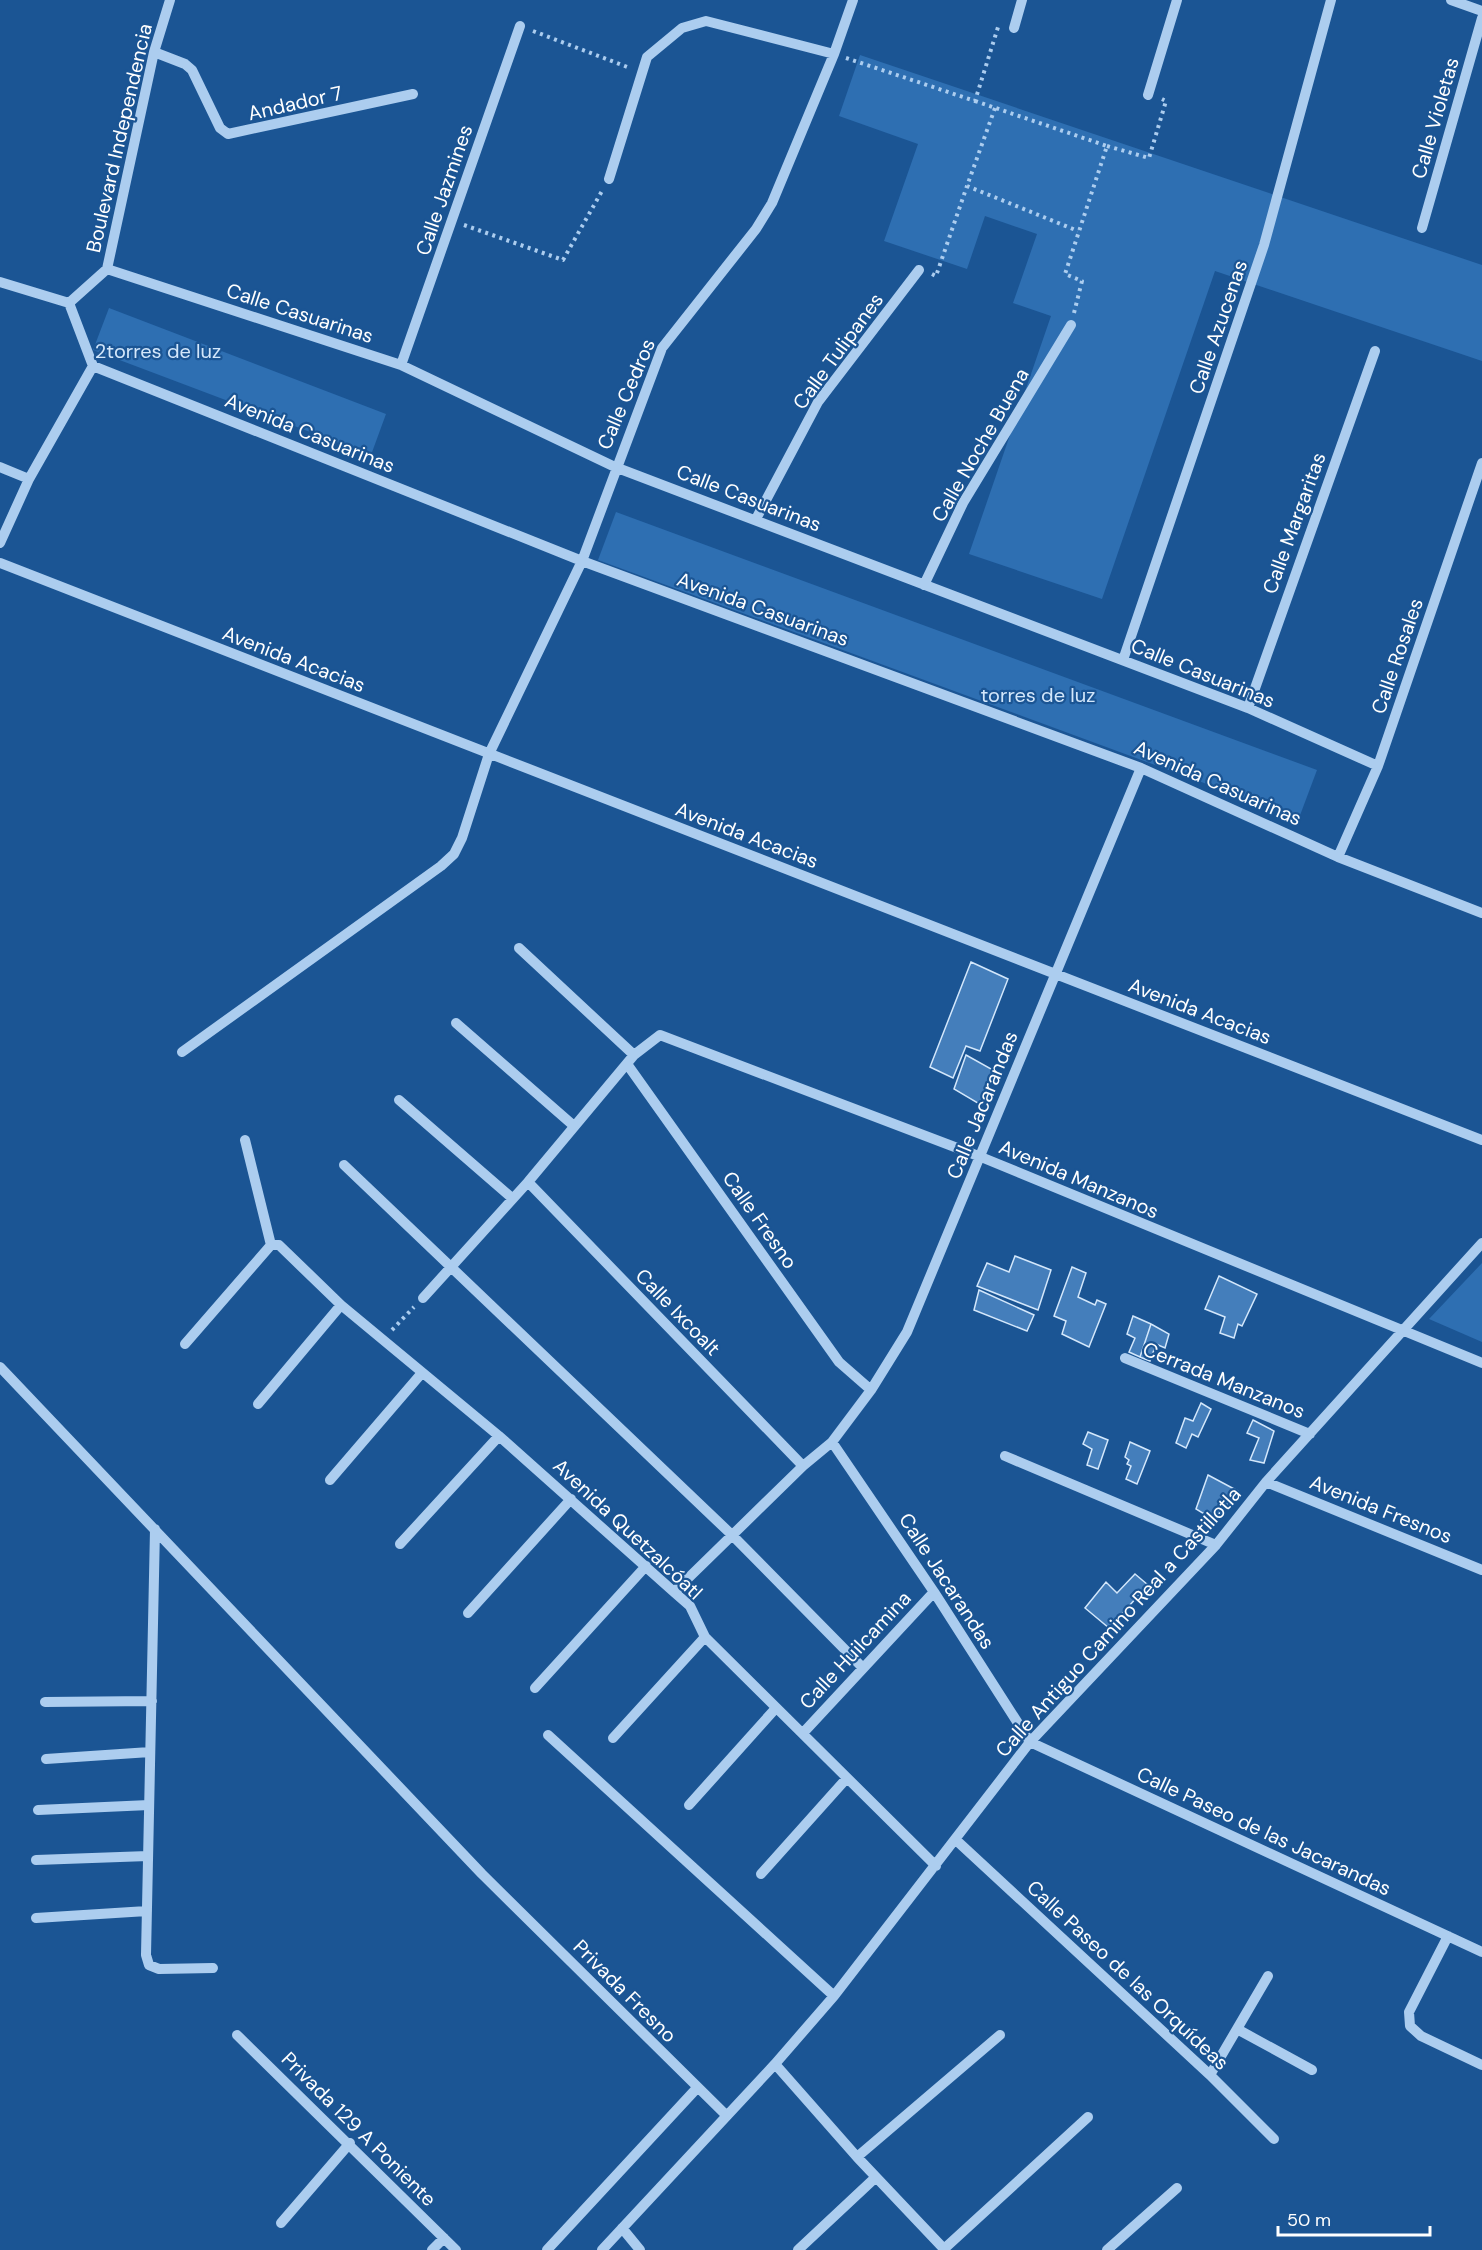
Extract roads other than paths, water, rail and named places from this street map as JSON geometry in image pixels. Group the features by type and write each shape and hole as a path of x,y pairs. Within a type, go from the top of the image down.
{"street":[{"name":"Boulevard Independencia","path":"69,303 107,269 154,52 170,0"},
{"name":"Calle Cedros","path":"182,1052 441,867 454,854 462,838 489,754 582,561 615,467 662,348 756,229 772,203 834,54 853,0"},
{"path":"1014,28 1022,0"},
{"path":"1148,95 1177,0"},
{"name":"Calle Azucenas","path":"1123,660 1264,245 1331,0"},
{"path":"1451,0 1482,11"},
{"name":"Calle Violetas","path":"1422,228 1482,18"},
{"path":"609,179 621,147 647,57 682,28 706,21 834,54"},
{"name":"Calle Jazmines","path":"401,365 520,26"},
{"name":"Andador 7","path":"154,52 185,64 192,70 220,128 228,134 237,134 413,94"},
{"name":"Calle Casuarinas","path":"107,269 401,365 615,467 1248,708 1378,766"},
{"name":"Calle Tulipanes","path":"756,519 818,402 919,270"},
{"path":"0,282 69,303 93,366 29,478 0,543"},
{"name":"Calle Noche Buena","path":"924,585 963,503 1071,325"},
{"name":"Calle Margaritas","path":"1248,708 1375,351"},
{"name":"Avenida Casuarinas","path":"93,366 582,561 1141,768 1338,857 1482,913"},
{"name":"Calle Rosales","path":"1338,857 1378,766 1482,463"},
{"path":"0,467 29,478"},
{"name":"Avenida Acacias","path":"0,563 1482,1140"},
{"name":"Calle Jacarandas","path":"674,1592 803,1466 832,1442 871,1390 916,1313 1054,973 1141,768"},
{"name":"Calle Fresno","path":"519,948 630,1060 839,1362 871,1390"},
{"path":"456,1023 574,1126"},
{"name":"Avenida Manzanos","path":"630,1060 660,1035 981,1157 1482,1363"},
{"path":"423,1298 528,1182 630,1060"},
{"path":"399,1100 512,1198"},
{"path":"184,1344 271,1245 244,1140"},
{"path":"344,1165 733,1536 863,1668"},
{"name":"Calle Ixcoalt","path":"528,1182 803,1466"},
{"name":"Calle Antiguo Camino Real a Castillotla","path":"602,2250 775,2064 834,1996 1030,1742 1216,1545 1266,1482 1482,1243"},
{"name":"Avenida Quetzalcóatl","path":"271,1245 279,1245 341,1305 384,1338 421,1374 499,1436 690,1606 705,1637 936,1866"},
{"path":"258,1404 341,1305"},
{"name":"Cerrada Manzanos","path":"1125,1358 1310,1434"},
{"name":"Privada Fresno","path":"0,1367 482,1874 501,1890 726,2115"},
{"path":"330,1479 421,1374"},
{"path":"400,1544 499,1436"},
{"name":"Calle Jacarandas","path":"832,1442 934,1592 1030,1742"},
{"path":"1005,1456 1216,1545"},
{"name":"Avenida Fresnos","path":"1266,1482 1482,1570"},
{"path":"468,1613 571,1500"},
{"path":"155,1529 146,1955 149,1965 159,1969 213,1968"},
{"path":"535,1688 646,1566"},
{"name":"Calle Huilcamina","path":"803,1733 934,1592"},
{"path":"613,1738 705,1637"},
{"path":"45,1702 152,1701"},
{"path":"689,1805 776,1708"},
{"path":"548,1735 834,1996"},
{"name":"Calle Paseo de las Jacarandas","path":"1030,1742 1482,1952"},
{"path":"46,1759 150,1752"},
{"path":"761,1874 847,1778"},
{"path":"38,1810 149,1805"},
{"name":"Calle Paseo de las Orquídeas","path":"956,1840 1210,2075 1274,2139"},
{"path":"36,1860 148,1856"},
{"path":"36,1918 147,1911"},
{"path":"1448,1936 1409,2012 1410,2026 1421,2036 1482,2065"},
{"path":"1210,2075 1268,1976"},
{"path":"1237,2029 1312,2070"},
{"name":"Privada 129 A Poniente","path":"237,2035 350,2143 456,2250"},
{"path":"857,2157 1000,2035"},
{"path":"775,2064 857,2157 945,2249 1088,2117"},
{"path":"547,2250 697,2088"},
{"path":"281,2223 350,2143"},
{"path":"798,2250 876,2177"},
{"path":"1107,2250 1177,2188"},
{"path":"622,2228 640,2250"},
{"path":"432,2250 444,2238"}],"park label":[{"name":"2torres de luz","path":"158,351"},
{"name":"torres de luz","path":"1038,695"}]}
